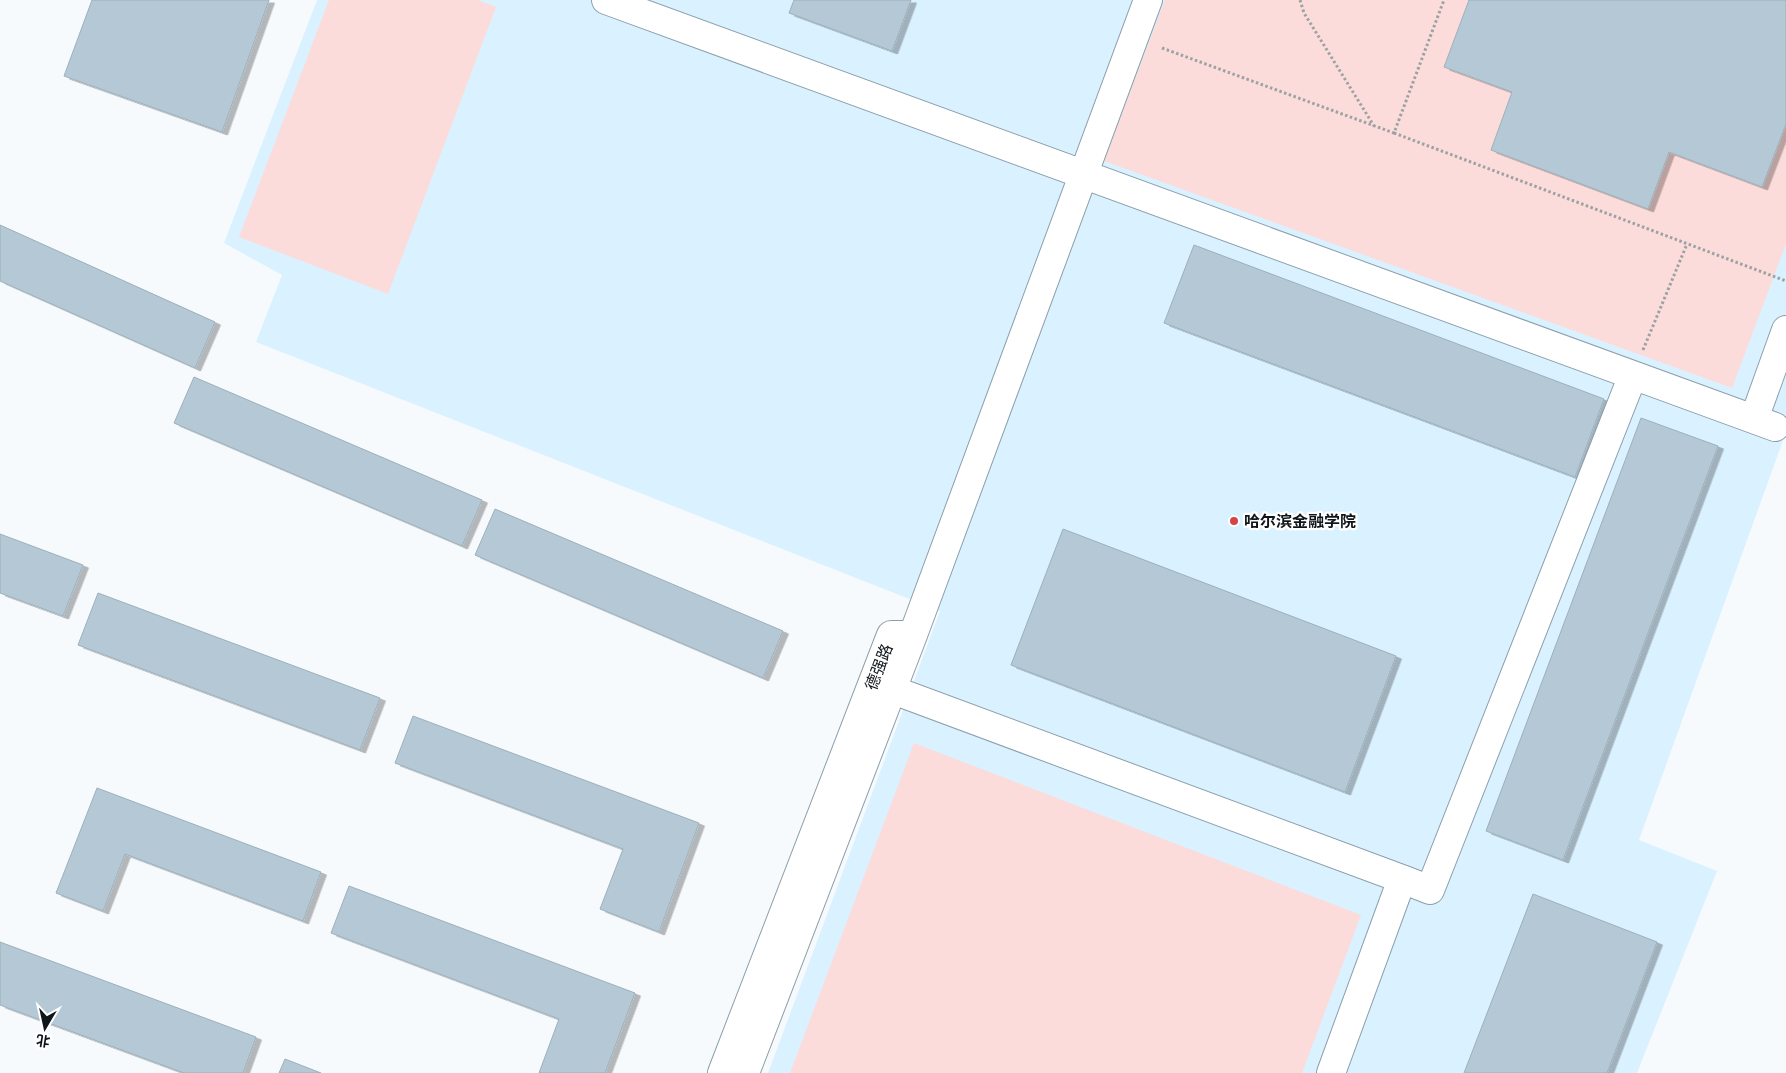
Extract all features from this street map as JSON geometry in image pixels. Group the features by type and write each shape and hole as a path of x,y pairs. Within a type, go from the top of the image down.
{"street":[{"path":"606,0 1765,423 1786,330"},
{"path":"913,635 1148,0"},
{"path":"892,690 1430,890 1633,375"},
{"name":"德强路","path":"722,1073 891,635 913,635 745,1073"},
{"path":"1331,1073 1402,879"}],"path":[{"path":"1300,0 1304,13 1374,126"},
{"path":"1394,133 1444,0"},
{"path":"1134,37 1786,281"},
{"path":"1633,375 1687,244"}],"shaded area":[{"name":"哈尔滨金融学院","path":"317,0 1786,0 1786,432 1639,840 1717,871 1637,1073 768,1073 940,611 256,342 282,275 224,243"},
{"path":"329,0 478,0 496,7 388,294 239,237"},
{"path":"1165,0 1786,0 1786,244 1732,388 1104,161"},
{"path":"914,743 1361,915 1302,1073 790,1073"}],"building":[{"path":"92,0 269,0 222,132 64,76"},
{"path":"794,0 911,0 892,51 789,13"},
{"path":"1469,0 1786,0 1786,124 1762,187 1669,152 1648,209 1491,150 1512,92 1444,67"},
{"path":"0,225 215,322 195,368 0,281"},
{"path":"1194,245 1604,399 1575,477 1164,323"},
{"path":"194,377 482,500 462,546 174,423"},
{"path":"1641,418 1718,446 1563,860 1486,831"},
{"path":"495,509 783,631 763,678 475,555"},
{"path":"1063,529 1396,656 1345,792 1011,665"},
{"path":"0,534 83,565 63,616 0,593"},
{"path":"98,593 380,698 360,750 78,645"},
{"path":"413,716 699,823 659,932 600,909 623,849 395,763"},
{"path":"97,788 321,872 303,921 125,854 103,911 56,893"},
{"path":"349,886 635,993 605,1073 539,1073 559,1019 331,933"},
{"path":"1533,894 1657,942 1607,1073 1464,1073"},
{"path":"0,942 256,1037 243,1073 184,1073 0,1005"},
{"path":"285,1059 321,1073 279,1073"}],"place":[{"name":"哈尔滨金融学院","path":"1234,521"}]}
